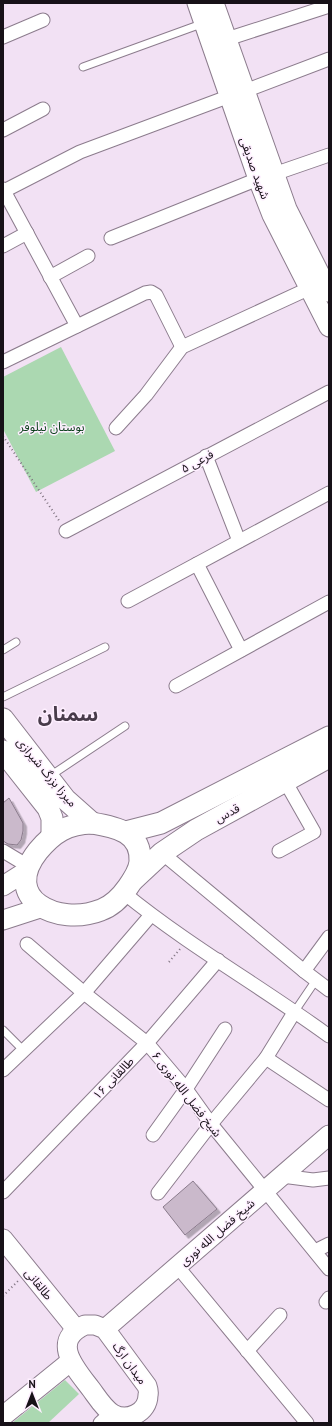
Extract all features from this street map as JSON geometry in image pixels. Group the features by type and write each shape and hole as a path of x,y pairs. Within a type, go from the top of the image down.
{"main road":[{"name":"میرزا بزرگ شیرازی","path":"3,719 65,799 92,823"},
{"name":"قدس","path":"126,832 161,823 329,737"},
{"name":"میرزا بزرگ شیرازی","path":"3,751 48,808 52,818 52,836"},
{"name":"قدس","path":"128,887 162,853 196,830 285,781 324,763"},
{"path":"92,823 126,832 138,846 140,864 128,887 113,904 101,910 73,916 57,914 40,908 28,894 25,882 27,869 32,859 52,836 64,828 78,824 92,823"}],"street":[{"name":"شهید صدیقی","path":"197,3 204,23 237,94 266,176 287,209 320,278 329,292"},
{"name":"شهید صدیقی","path":"214,3 227,39 237,94"},
{"path":"227,39 329,6"},
{"path":"3,37 43,20"},
{"path":"77,326 3,190 80,152 329,59"},
{"path":"3,130 43,109"},
{"path":"111,238 266,176 329,155"},
{"path":"3,246 27,233"},
{"path":"50,277 88,256"},
{"name":"شهید صدیقی","path":"320,278 329,327"},
{"path":"116,428 146,395 182,347 320,278"},
{"path":"3,362 145,293 151,292 156,295 182,347"},
{"name":"فرعی ۵","path":"66,531 329,392"},
{"path":"206,456 239,541"},
{"path":"128,601 329,493"},
{"path":"197,564 240,650"},
{"path":"176,686 329,602"},
{"path":"279,851 314,832 285,781"},
{"path":"3,851 27,869 3,886"},
{"path":"162,853 329,990"},
{"path":"128,887 151,915 296,1011 329,1036"},
{"path":"3,904 3,920 40,908"},
{"path":"3,1070 84,993 151,915"},
{"path":"304,971 329,937"},
{"name":"شیخ فضل الله نوری ۶","path":"27,944 84,993 147,1043 186,1089 210,1124 329,1269"},
{"name":"طالقانی ۱۶","path":"3,1192 147,1043 218,960"},
{"path":"158,1193 210,1124 266,1058 296,1011"},
{"path":"153,1135 186,1089 225,1029"},
{"path":"266,1058 329,1100"},
{"name":"شیخ فضل الله نوری","path":"105,1329 329,1135"},
{"path":"282,1176 313,1180 329,1178"},
{"name":"طالقانی","path":"3,1239 76,1329"},
{"path":"314,1251 329,1244"},
{"path":"177,1266 306,1423"},
{"path":"247,1351 280,1315"},
{"name":"میدان ارگ","path":"85,1325 95,1325 105,1329 147,1386 149,1396 143,1418 105,1418 71,1361 67,1351 69,1337 76,1329 85,1325"},
{"path":"5,1411 71,1361"}],"lane":[{"path":"83,67 204,23"},
{"path":"3,650 16,642"},
{"path":"3,697 105,647"},
{"path":"48,777 125,726"},
{"path":"296,1011 316,980"},
{"path":"3,1030 24,1051"}],"path":[{"path":"3,436 66,531"},
{"path":"169,962 187,940"},
{"path":"3,1296 28,1270"}],"green space":[{"name":"بوستان نیلوفر","path":"61,347 115,451 36,492 3,429 3,377"},
{"path":"65,1380 79,1394 48,1423 12,1423"}],"building":[{"path":"9,798 23,823 21,840 17,845 8,844 3,841 3,803"},
{"path":"193,1181 217,1209 185,1235 163,1207"}],"district":[{"name":"سمنان","path":"68,714"}]}
